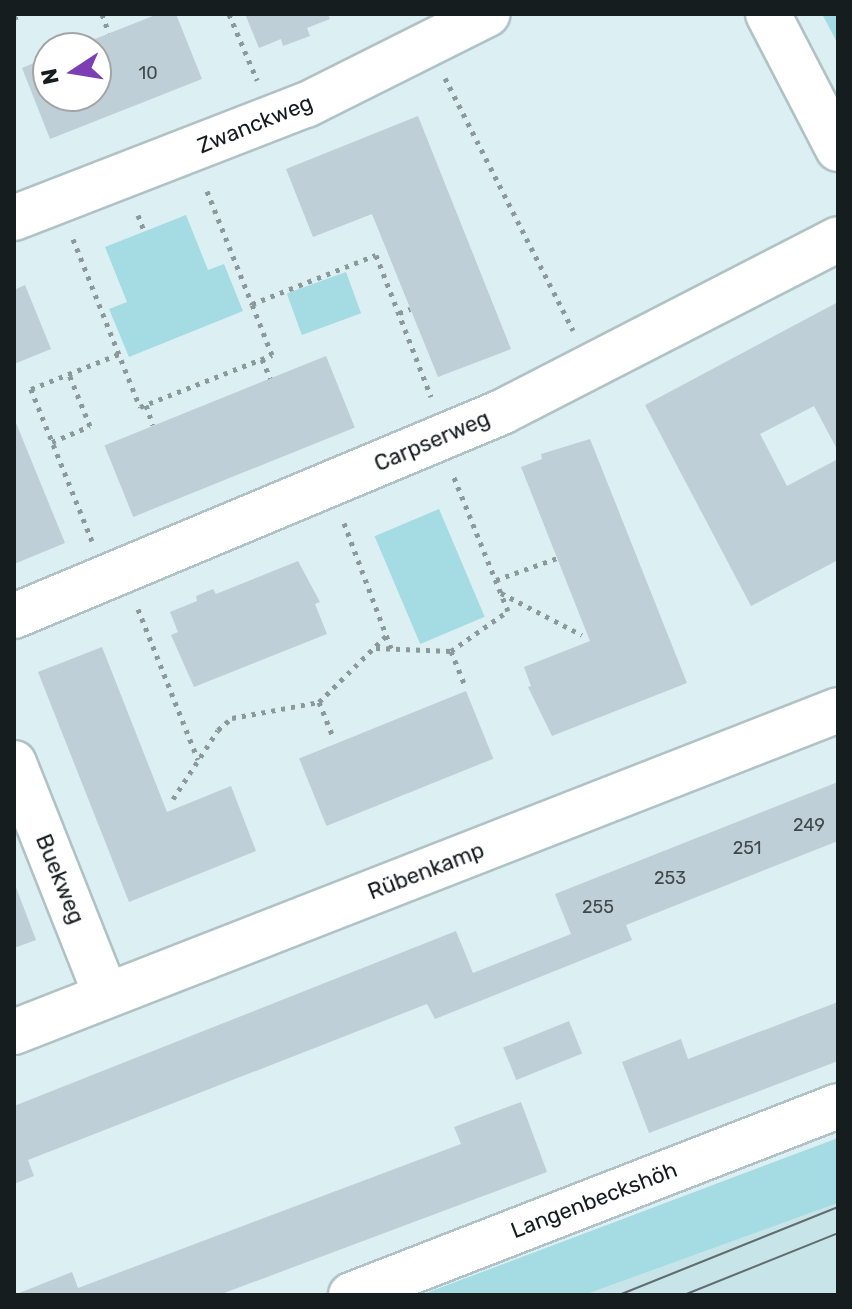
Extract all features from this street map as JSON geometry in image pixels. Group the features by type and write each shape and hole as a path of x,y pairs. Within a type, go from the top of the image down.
{"street":[{"name":"Zwanckweg","path":"14,218 306,105 488,14"},
{"path":"768,14 838,149"},
{"name":"Carpserweg","path":"14,616 443,437 592,366 838,239"},
{"name":"Rübenkamp","path":"14,1032 838,710"},
{"name":"Buekweg","path":"14,763 106,995"},
{"name":"Langenbeckshöh","path":"351,1295 838,1106"}],"path":[{"path":"14,18 23,14"},
{"path":"229,14 257,80"},
{"path":"428,45 592,366"},
{"path":"73,238 140,407 146,405 272,355 207,191"},
{"path":"138,215 144,231"},
{"path":"252,304 376,255 508,611 451,651 376,648"},
{"path":"399,313 410,309"},
{"path":"80,550 93,545 31,389 119,354"},
{"path":"262,359 270,378"},
{"path":"52,442 90,426 69,374"},
{"path":"146,405 153,425"},
{"path":"330,484 391,648"},
{"path":"496,580 557,558"},
{"path":"123,572 198,761"},
{"path":"501,593 582,635"},
{"path":"173,799 218,730 232,718 319,702 387,635"},
{"path":"451,651 464,684"},
{"path":"319,702 332,735"}],"shaded area":[{"path":"822,14 838,14 838,44"},
{"path":"186,215 208,270 224,264 243,311 129,357 109,309 127,302 105,247"},
{"path":"346,272 361,313 302,335 287,294"},
{"path":"439,509 485,617 420,644 375,536"},
{"path":"838,1138 838,1203 584,1295 421,1295"},
{"path":"838,1203 838,1295 584,1295"}],"building":[{"path":"158,14 176,14 202,79 50,139 39,112 112,112 112,32"},
{"path":"245,14 328,14 330,19 307,28 310,36 283,46 281,39 259,48"},
{"path":"32,64 32,93 22,68"},
{"path":"418,116 511,349 438,377 372,214 313,237 286,169"},
{"path":"25,285 51,349 14,364 14,290"},
{"path":"838,302 838,451 814,406 760,434 787,486 838,459 838,560 751,606 645,405"},
{"path":"326,356 355,427 133,517 104,446"},
{"path":"14,418 65,543 14,564"},
{"path":"590,439 687,683 552,736 528,687 531,686 524,667 590,641 521,467 542,459 541,454"},
{"path":"298,561 320,602 315,604 327,634 194,687 171,635 178,632 170,612 197,601 196,596 213,589 216,594"},
{"path":"102,647 167,812 231,786 256,851 129,902 38,672"},
{"path":"466,691 493,759 326,826 299,758"},
{"path":"838,782 838,841 626,925 632,940 435,1019 427,1004 28,1160 34,1176 14,1184 14,1106 456,931 473,973 571,934 555,894"},
{"path":"14,882 36,940 14,948"},
{"path":"838,1002 838,1061 649,1133 622,1062 681,1039 688,1059"},
{"path":"569,1021 582,1053 516,1080 503,1048"},
{"path":"521,1102 547,1172 219,1295 14,1295 72,1272 78,1288 461,1144 454,1127"}],"tram line":[{"path":"619,1295 838,1207"},
{"path":"684,1295 838,1233"}]}
